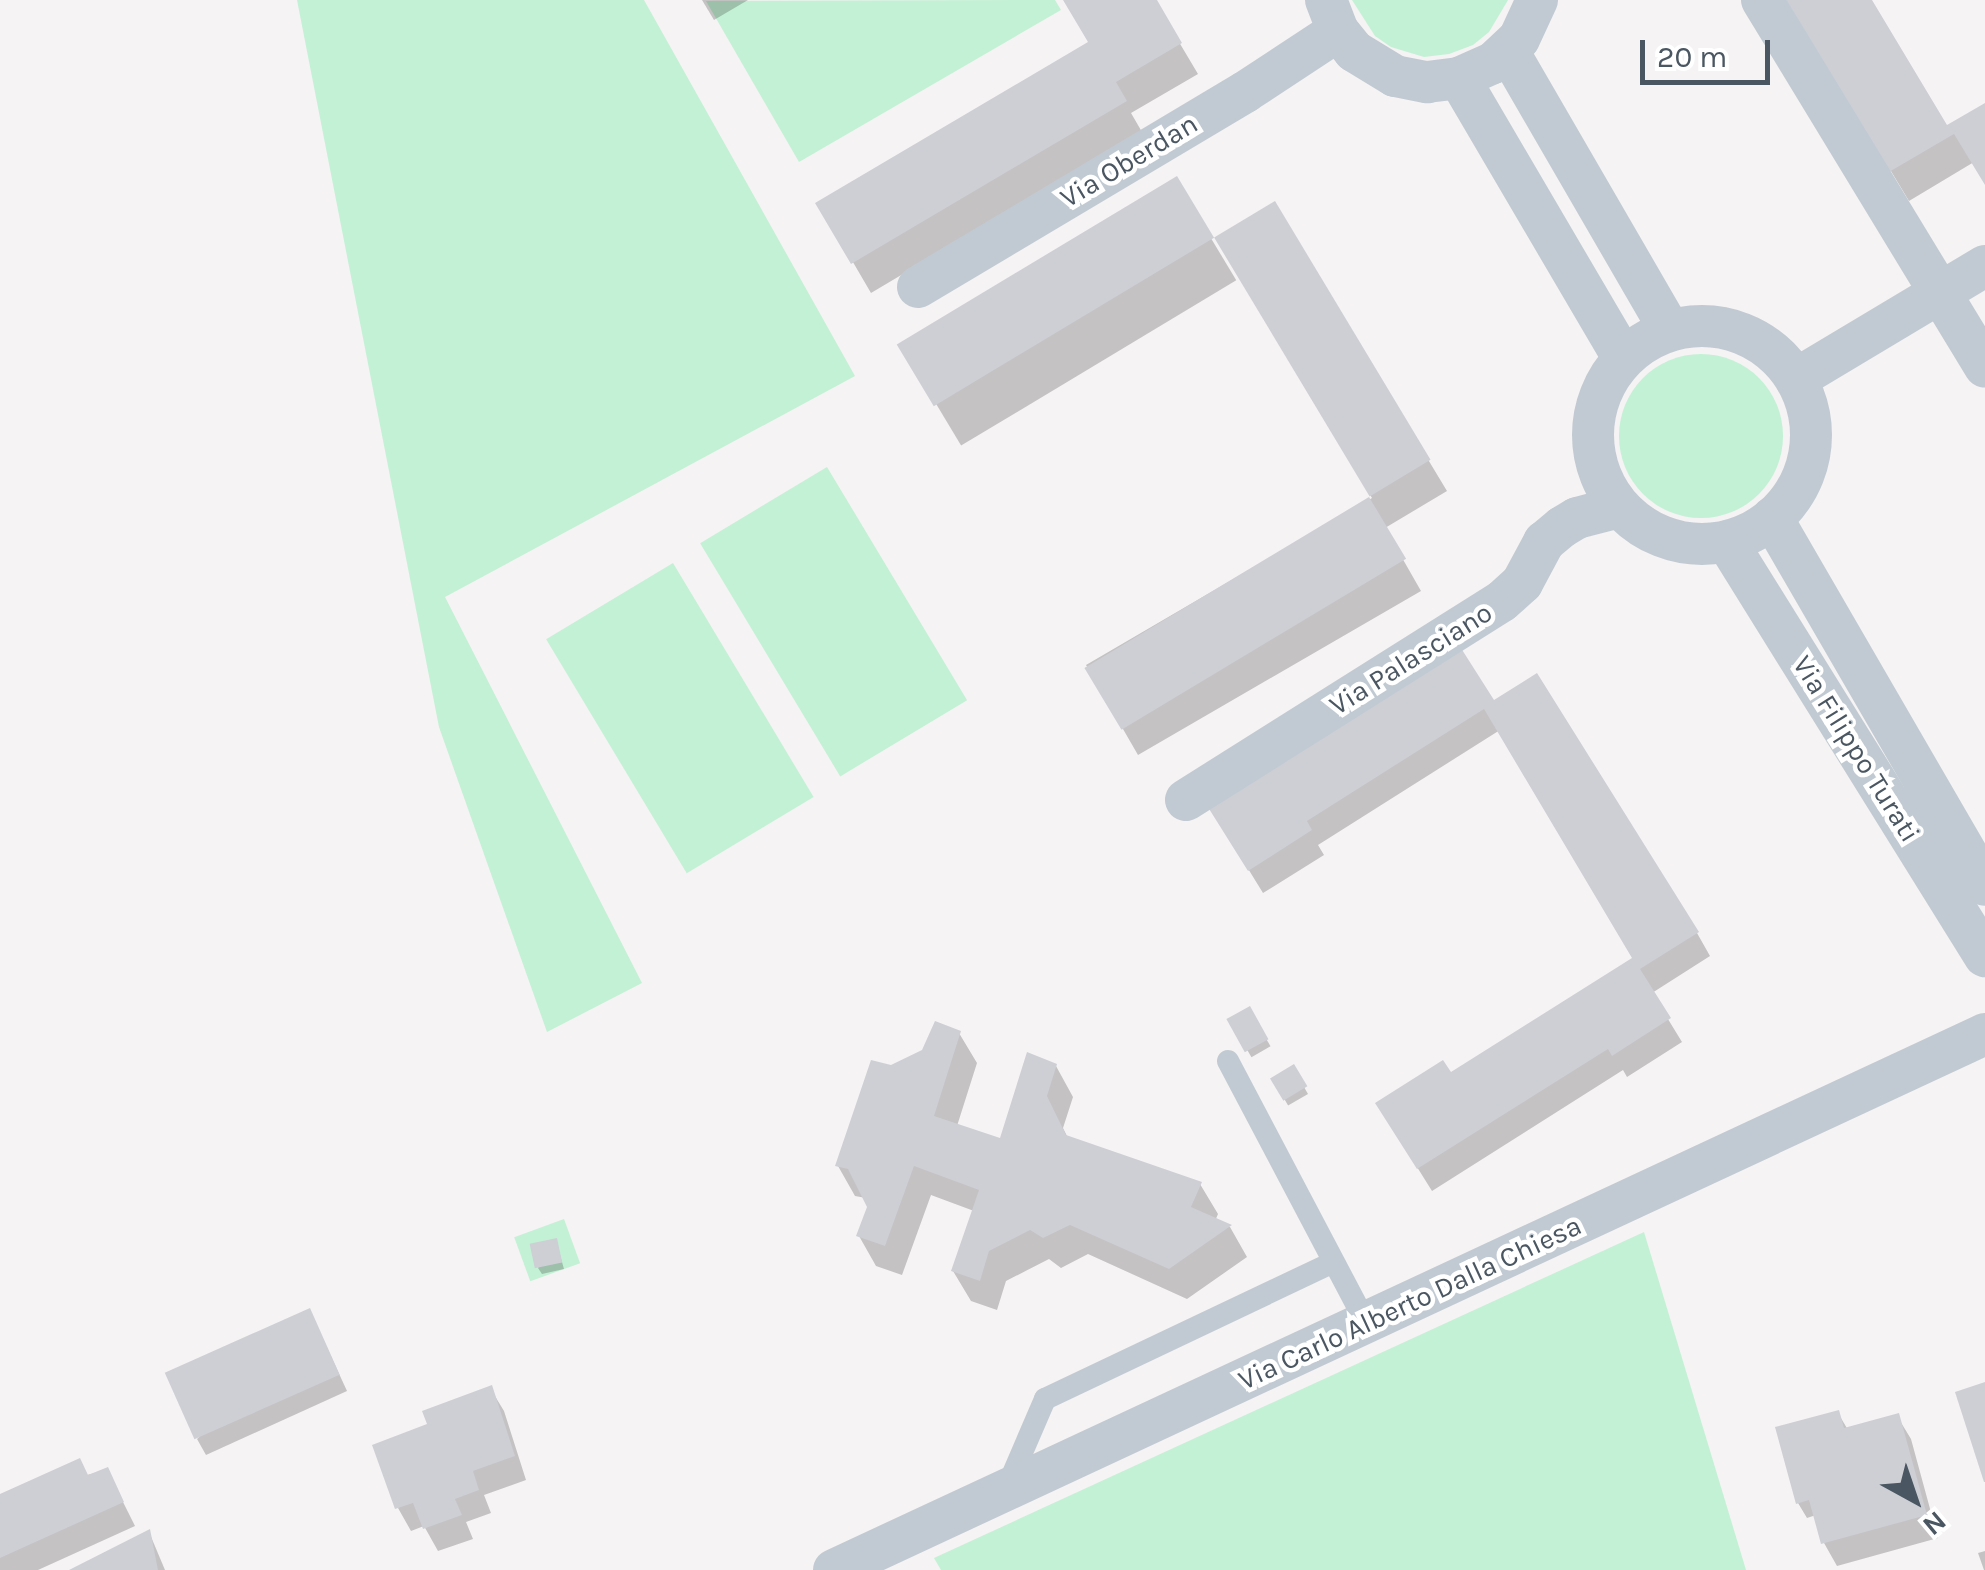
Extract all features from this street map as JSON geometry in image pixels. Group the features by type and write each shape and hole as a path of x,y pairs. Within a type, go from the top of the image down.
{"street":[{"path":"1332,15 1367,61 1396,76 1427,82 1459,78 1508,51 1528,25 1538,0"},
{"path":"1762,0 1985,368"},
{"name":"Via Oberdan","path":"918,287 1332,15"},
{"path":"1508,51 1670,330"},
{"path":"1459,78 1624,358"},
{"path":"1796,379 1985,266"},
{"path":"1706,325 1742,332 1773,351 1796,379 1810,413 1810,450 1799,485 1772,518 1727,542 1670,540 1634,521 1620,508 1599,472 1592,432 1601,393 1624,358 1637,346 1670,330 1706,325"},
{"name":"Via Palasciano","path":"1186,800 1502,601 1522,583 1544,542 1562,527 1577,518 1620,508"},
{"name":"Via Filippo Turati","path":"1772,518 1985,885"},
{"name":"Via Filippo Turati","path":"1727,542 1985,956"},
{"name":"Via Carlo Alberto Dalla Chiesa","path":"834,1570 1985,1034"}],"lane":[{"path":"1228,1060 1366,1324"},
{"path":"1005,1493 1044,1399 1332,1263"}],"green space":[{"path":"297,0 644,0 855,376 445,597 642,983 547,1032 439,727"},
{"path":"1055,0 1061,10 799,162 706,1"},
{"path":"1352,0 1508,0 1489,32 1473,45 1449,54 1424,57 1391,47 1375,36"},
{"path":"1701,354 1733,360 1759,378 1777,404 1783,436 1777,468 1759,494 1733,512 1701,518 1669,512 1643,494 1625,468 1619,436 1625,404 1643,378 1669,360"},
{"path":"827,467 967,700 840,776 700,543"},
{"path":"673,563 814,797 687,873 546,639"},
{"path":"564,1219 580,1263 530,1281 514,1237"},
{"path":"1644,1232 1746,1570 941,1570 934,1558"}],"building":[{"path":"1063,0 1157,0 1182,43 1116,82 1127,101 851,264 815,203 1088,42"},
{"path":"1786,0 1872,0 1947,125 1985,103 1985,185 1954,134 1889,172"},
{"path":"1177,176 1214,238 934,406 897,344"},
{"path":"1275,201 1431,460 1370,496 1214,238"},
{"path":"1369,497 1406,559 1122,730 1084,668"},
{"path":"1459,645 1494,700 1537,673 1699,932 1640,969 1671,1018 1612,1056 1608,1049 1417,1169 1375,1103 1443,1060 1451,1072 1632,958 1484,709 1307,821 1312,830 1248,871 1206,804"},
{"path":"1250,1006 1268,1039 1245,1052 1226,1019"},
{"path":"935,1021 961,1031 934,1116 1000,1138 1027,1052 1057,1064 1047,1096 1066,1135 1202,1182 1191,1207 1232,1225 1169,1269 1070,1225 1043,1238 1030,1230 989,1251 980,1281 951,1271 979,1190 914,1166 885,1246 856,1236 867,1207 848,1169 835,1166 871,1060 891,1065 922,1050"},
{"path":"1294,1064 1307,1086 1283,1101 1270,1078"},
{"path":"557,1238 562,1262 535,1268 530,1244"},
{"path":"310,1308 340,1375 194,1439 165,1373"},
{"path":"1985,1382 1985,1482 1984,1482 1955,1392"},
{"path":"492,1385 515,1456 473,1471 479,1490 455,1499 462,1515 423,1529 413,1503 395,1509 372,1445 427,1424 422,1411"},
{"path":"1839,1410 1844,1428 1899,1413 1927,1515 1821,1544 1809,1500 1796,1504 1775,1427"},
{"path":"80,1458 88,1475 108,1467 124,1502 0,1558 0,1494"},
{"path":"150,1529 158,1570 69,1570"}]}
